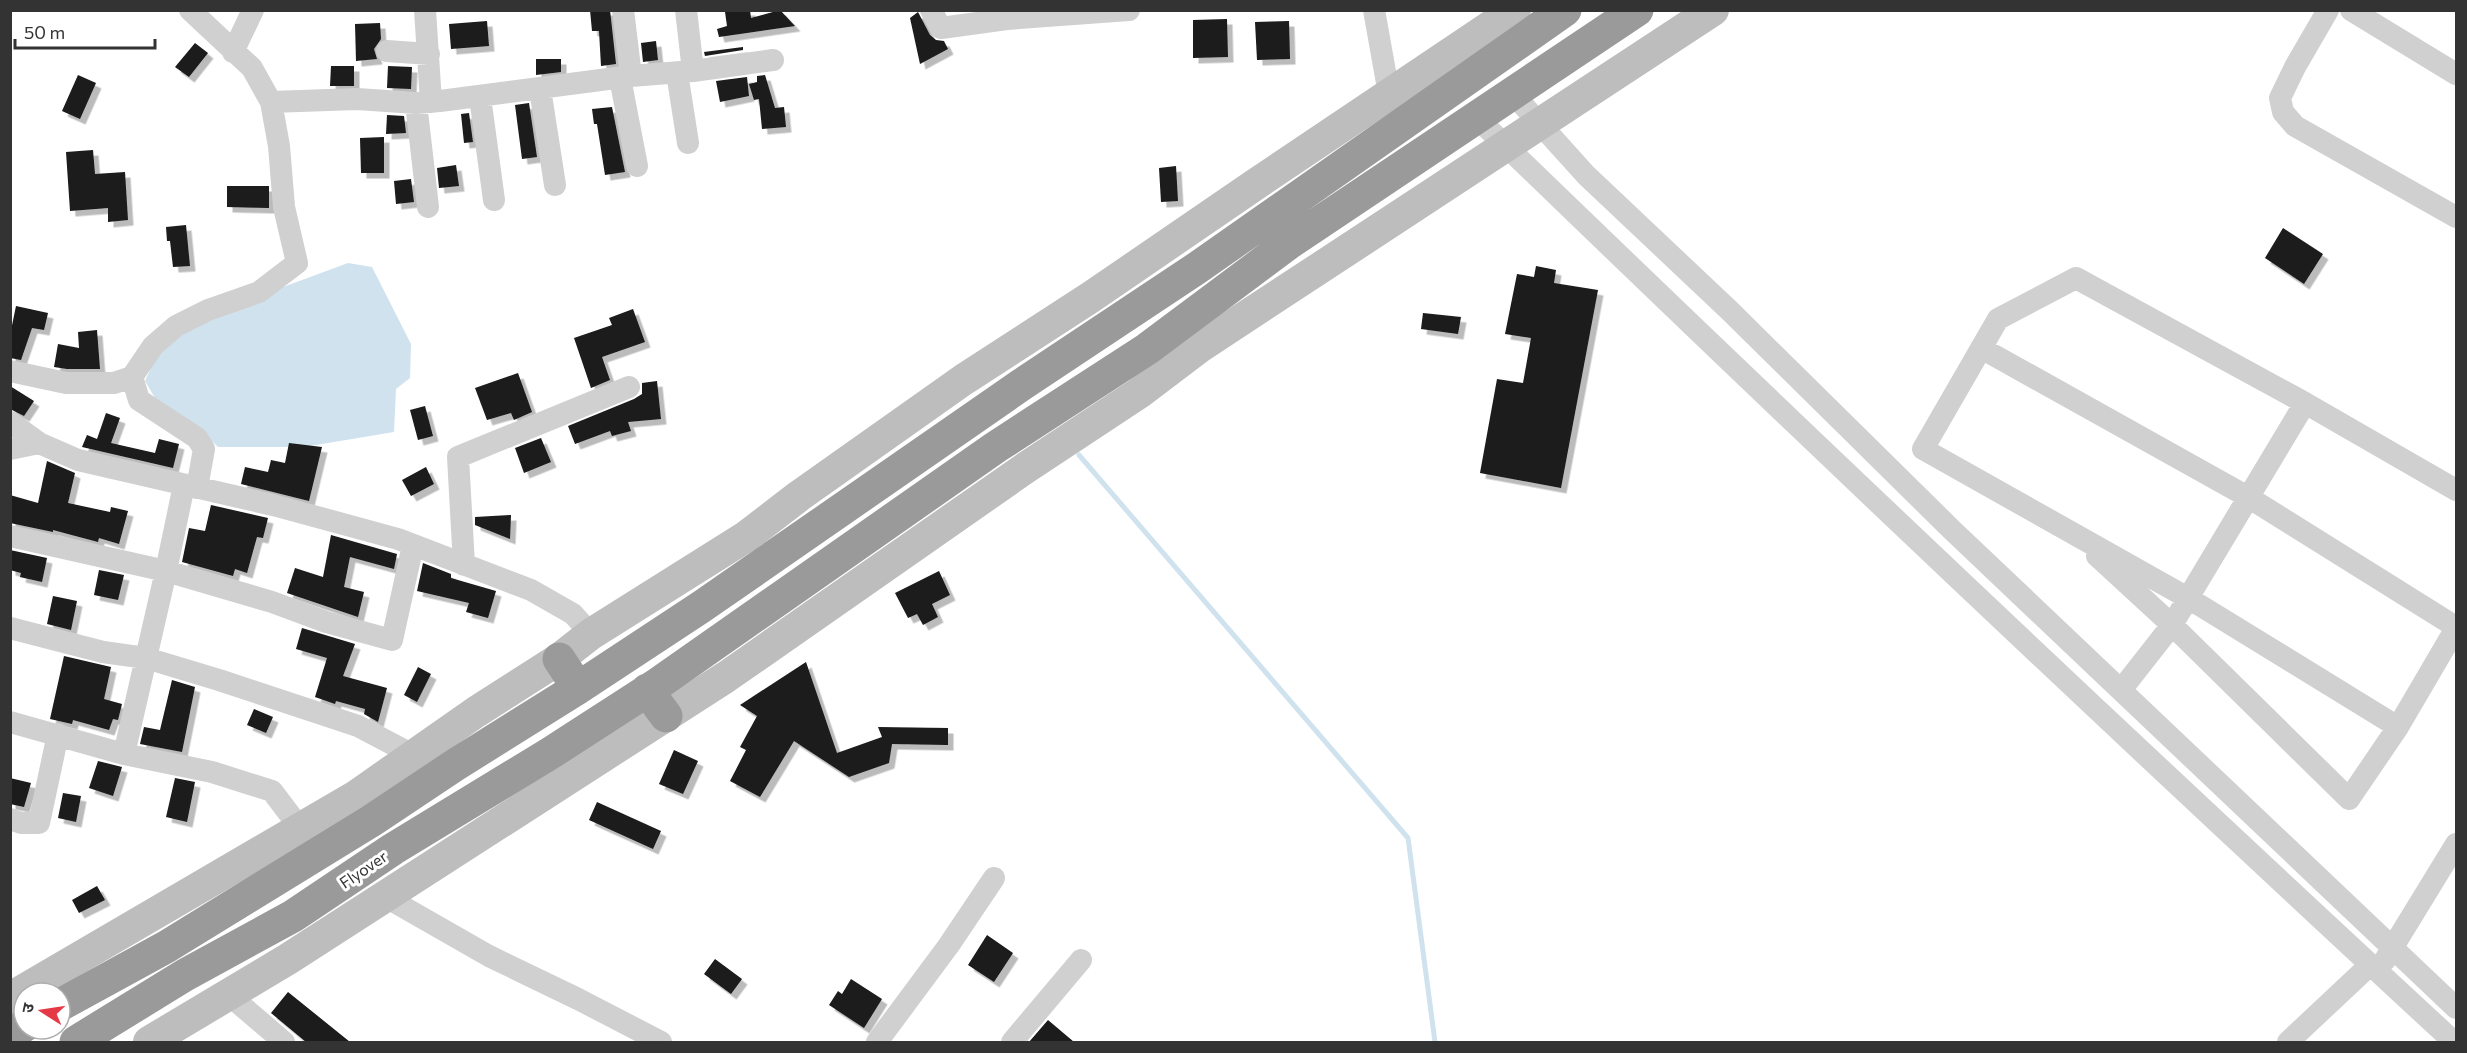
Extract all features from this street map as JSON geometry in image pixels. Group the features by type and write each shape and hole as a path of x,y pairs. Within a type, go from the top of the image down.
{"highway":[{"path":"72,998 166,947 362,827 701,607 1022,385 1197,268 1565,10"},
{"name":"Flyover","path":"76,1042 185,975 293,916 393,849 570,741 656,703 996,447 1147,349 1289,243 1637,10"},
{"path":"559,659 578,688"}],"street":[{"path":"10,371 66,383 114,383 132,377 153,346 176,326 208,310 259,292 297,263 284,207 279,146 271,102 252,68 190,10"},
{"path":"233,52 253,10"},
{"path":"425,10 429,54 424,102 428,207"},
{"path":"623,10 626,77 637,166"},
{"path":"686,10 685,72 688,143"},
{"path":"931,10 941,28 1007,19 1129,10"},
{"path":"1374,10 1389,94"},
{"path":"10,998 177,903 356,796 413,755 559,659 591,634 747,536 799,496 963,380 1082,303 1515,10"},
{"path":"149,1042 229,995 384,896 656,703 794,631 1024,469 1139,393 1201,346 1713,10"},
{"path":"2328,10 2280,98 2283,112 2295,126 2457,217"},
{"path":"2352,10 2457,74"},
{"path":"387,51 429,54"},
{"path":"271,102 357,99 424,102 774,60"},
{"path":"540,89 555,185"},
{"path":"1513,94 1586,175 1730,311 1952,530 2457,1008"},
{"path":"480,97 494,200"},
{"path":"1478,118 1730,362 2173,782 2454,1042"},
{"path":"2398,727 2188,598 1923,448 1998,319 2076,278 2305,403 2457,490"},
{"path":"1981,348 2248,497 2457,628 2398,727 2349,799 2172,626 2068,530"},
{"path":"124,754 166,571 190,486 204,449 198,438 139,400 132,377"},
{"path":"464,566 458,457 629,387"},
{"path":"2121,690 2172,626 2305,403"},
{"path":"10,422 39,443 78,460 273,505 413,545 531,590 573,614 591,634"},
{"path":"10,449 39,443"},
{"path":"10,536 166,571 272,602 326,622 392,640 413,545"},
{"path":"10,628 103,652 146,658 358,726 413,755"},
{"path":"10,722 124,754 212,772 272,791 300,828"},
{"path":"10,819 21,823 39,824 58,734"},
{"path":"2288,1042 2374,968 2392,947 2457,844"},
{"path":"877,1042 949,945 994,878"},
{"path":"384,896 489,956 661,1042"},
{"path":"1012,1042 1081,960"},
{"path":"229,995 284,1042"}],"water":[{"path":"348,263 372,267 411,344 410,378 396,389 394,432 304,447 218,447 195,425 158,403 145,381 162,344 213,313"}],"building":[{"path":"590,10 610,10 616,64 601,66 599,31 592,31"},
{"path":"750,10 751,18 780,10 795,26 719,37 717,29 727,26 725,12"},
{"path":"918,12 930,35 936,40 944,41 948,49 920,64 910,18"},
{"path":"1227,19 1228,57 1193,58 1193,20"},
{"path":"487,21 489,46 451,49 449,24"},
{"path":"1289,21 1290,59 1257,60 1255,22"},
{"path":"380,23 381,39 374,49 377,59 356,61 355,24"},
{"path":"656,41 658,60 643,62 641,43"},
{"path":"195,43 208,53 189,77 175,67"},
{"path":"743,47 743,50 705,56 704,52"},
{"path":"536,59 561,59 561,72 536,75"},
{"path":"331,66 354,66 354,86 330,86"},
{"path":"388,66 412,67 411,89 387,88"},
{"path":"78,75 96,83 80,119 62,111"},
{"path":"765,75 775,108 784,107 786,127 762,129 759,99 754,100 749,84 757,82 757,76"},
{"path":"747,77 749,96 720,102 716,81"},
{"path":"529,103 537,157 522,159 515,105"},
{"path":"612,107 625,172 605,175 597,124 594,124 592,109"},
{"path":"469,113 473,142 464,143 461,114"},
{"path":"387,115 404,116 406,133 386,134"},
{"path":"384,137 384,173 361,173 360,138"},
{"path":"93,150 95,174 125,172 128,220 108,222 108,208 70,211 66,152"},
{"path":"456,165 459,186 439,188 437,168"},
{"path":"1176,166 1178,201 1161,202 1159,168"},
{"path":"411,179 414,202 396,204 394,181"},
{"path":"227,186 269,186 269,208 227,207"},
{"path":"186,225 190,266 173,267 166,227"},
{"path":"2283,228 2323,254 2304,284 2265,258"},
{"path":"1536,266 1556,270 1554,283 1598,290 1561,488 1480,473 1497,379 1523,383 1531,338 1505,334 1517,274 1534,277"},
{"path":"16,306 48,313 44,330 32,328 21,360 10,358 10,335"},
{"path":"633,309 645,342 602,357 610,380 591,388 574,338 612,325 609,318"},
{"path":"1423,313 1461,317 1458,334 1421,329"},
{"path":"97,330 100,369 54,367 58,344 79,348 78,332"},
{"path":"518,373 532,412 514,420 511,413 487,420 475,388"},
{"path":"657,381 661,419 628,422 631,431 612,436 610,431 575,444 568,426 634,399 642,394 642,383"},
{"path":"10,386 34,401 24,416 10,409"},
{"path":"425,406 433,436 418,440 410,410"},
{"path":"106,413 120,418 111,443 155,453 159,439 179,444 173,468 82,447 87,435 97,439"},
{"path":"541,438 551,462 524,473 515,448"},
{"path":"289,443 322,447 309,501 241,484 245,467 268,472 271,460 285,463"},
{"path":"47,461 75,473 68,503 110,512 111,507 128,511 119,544 99,538 98,542 53,530 53,532 10,523 10,495 38,503"},
{"path":"426,467 434,484 411,496 402,480"},
{"path":"211,505 268,518 263,538 257,537 247,573 235,569 233,576 182,562 189,528 205,531"},
{"path":"511,515 510,539 475,525 475,517"},
{"path":"331,535 397,554 394,569 350,557 344,587 364,592 358,617 287,593 295,568 323,577"},
{"path":"10,550 47,558 42,582 20,577 21,573 10,570"},
{"path":"423,563 451,574 451,578 496,591 488,618 466,612 469,603 417,591"},
{"path":"99,570 124,575 118,600 94,595"},
{"path":"939,571 950,595 932,604 938,617 923,625 917,614 908,618 895,593"},
{"path":"53,596 77,601 71,630 47,624"},
{"path":"302,628 355,644 343,676 387,688 378,722 364,714 365,709 336,701 335,704 315,697 327,658 296,649"},
{"path":"64,656 111,667 104,699 122,704 118,720 113,719 109,730 73,720 72,724 50,719"},
{"path":"806,662 837,753 882,737 878,727 948,728 948,745 892,744 889,763 849,777 794,741 760,797 730,781 746,750 740,747 757,716 740,705"},
{"path":"418,667 431,674 417,702 404,695"},
{"path":"172,680 195,687 182,752 140,744 144,727 160,730"},
{"path":"254,709 273,717 266,733 247,725"},
{"path":"674,750 698,761 683,794 659,784"},
{"path":"98,761 122,767 113,796 89,788"},
{"path":"10,778 31,783 24,807 10,804"},
{"path":"175,778 195,782 187,822 166,817"},
{"path":"63,793 81,796 76,822 58,818"},
{"path":"597,802 661,831 653,849 589,820"},
{"path":"97,886 105,900 79,913 72,900"},
{"path":"987,935 1013,953 994,982 968,965"},
{"path":"715,959 742,979 731,994 704,974"},
{"path":"851,979 882,999 864,1028 829,1005 838,991 842,994"},
{"path":"288,992 350,1042 306,1042 271,1013"},
{"path":"1048,1020 1074,1042 1029,1042"}],"waterway":[{"path":"1079,455 1408,838 1435,1042"}]}
